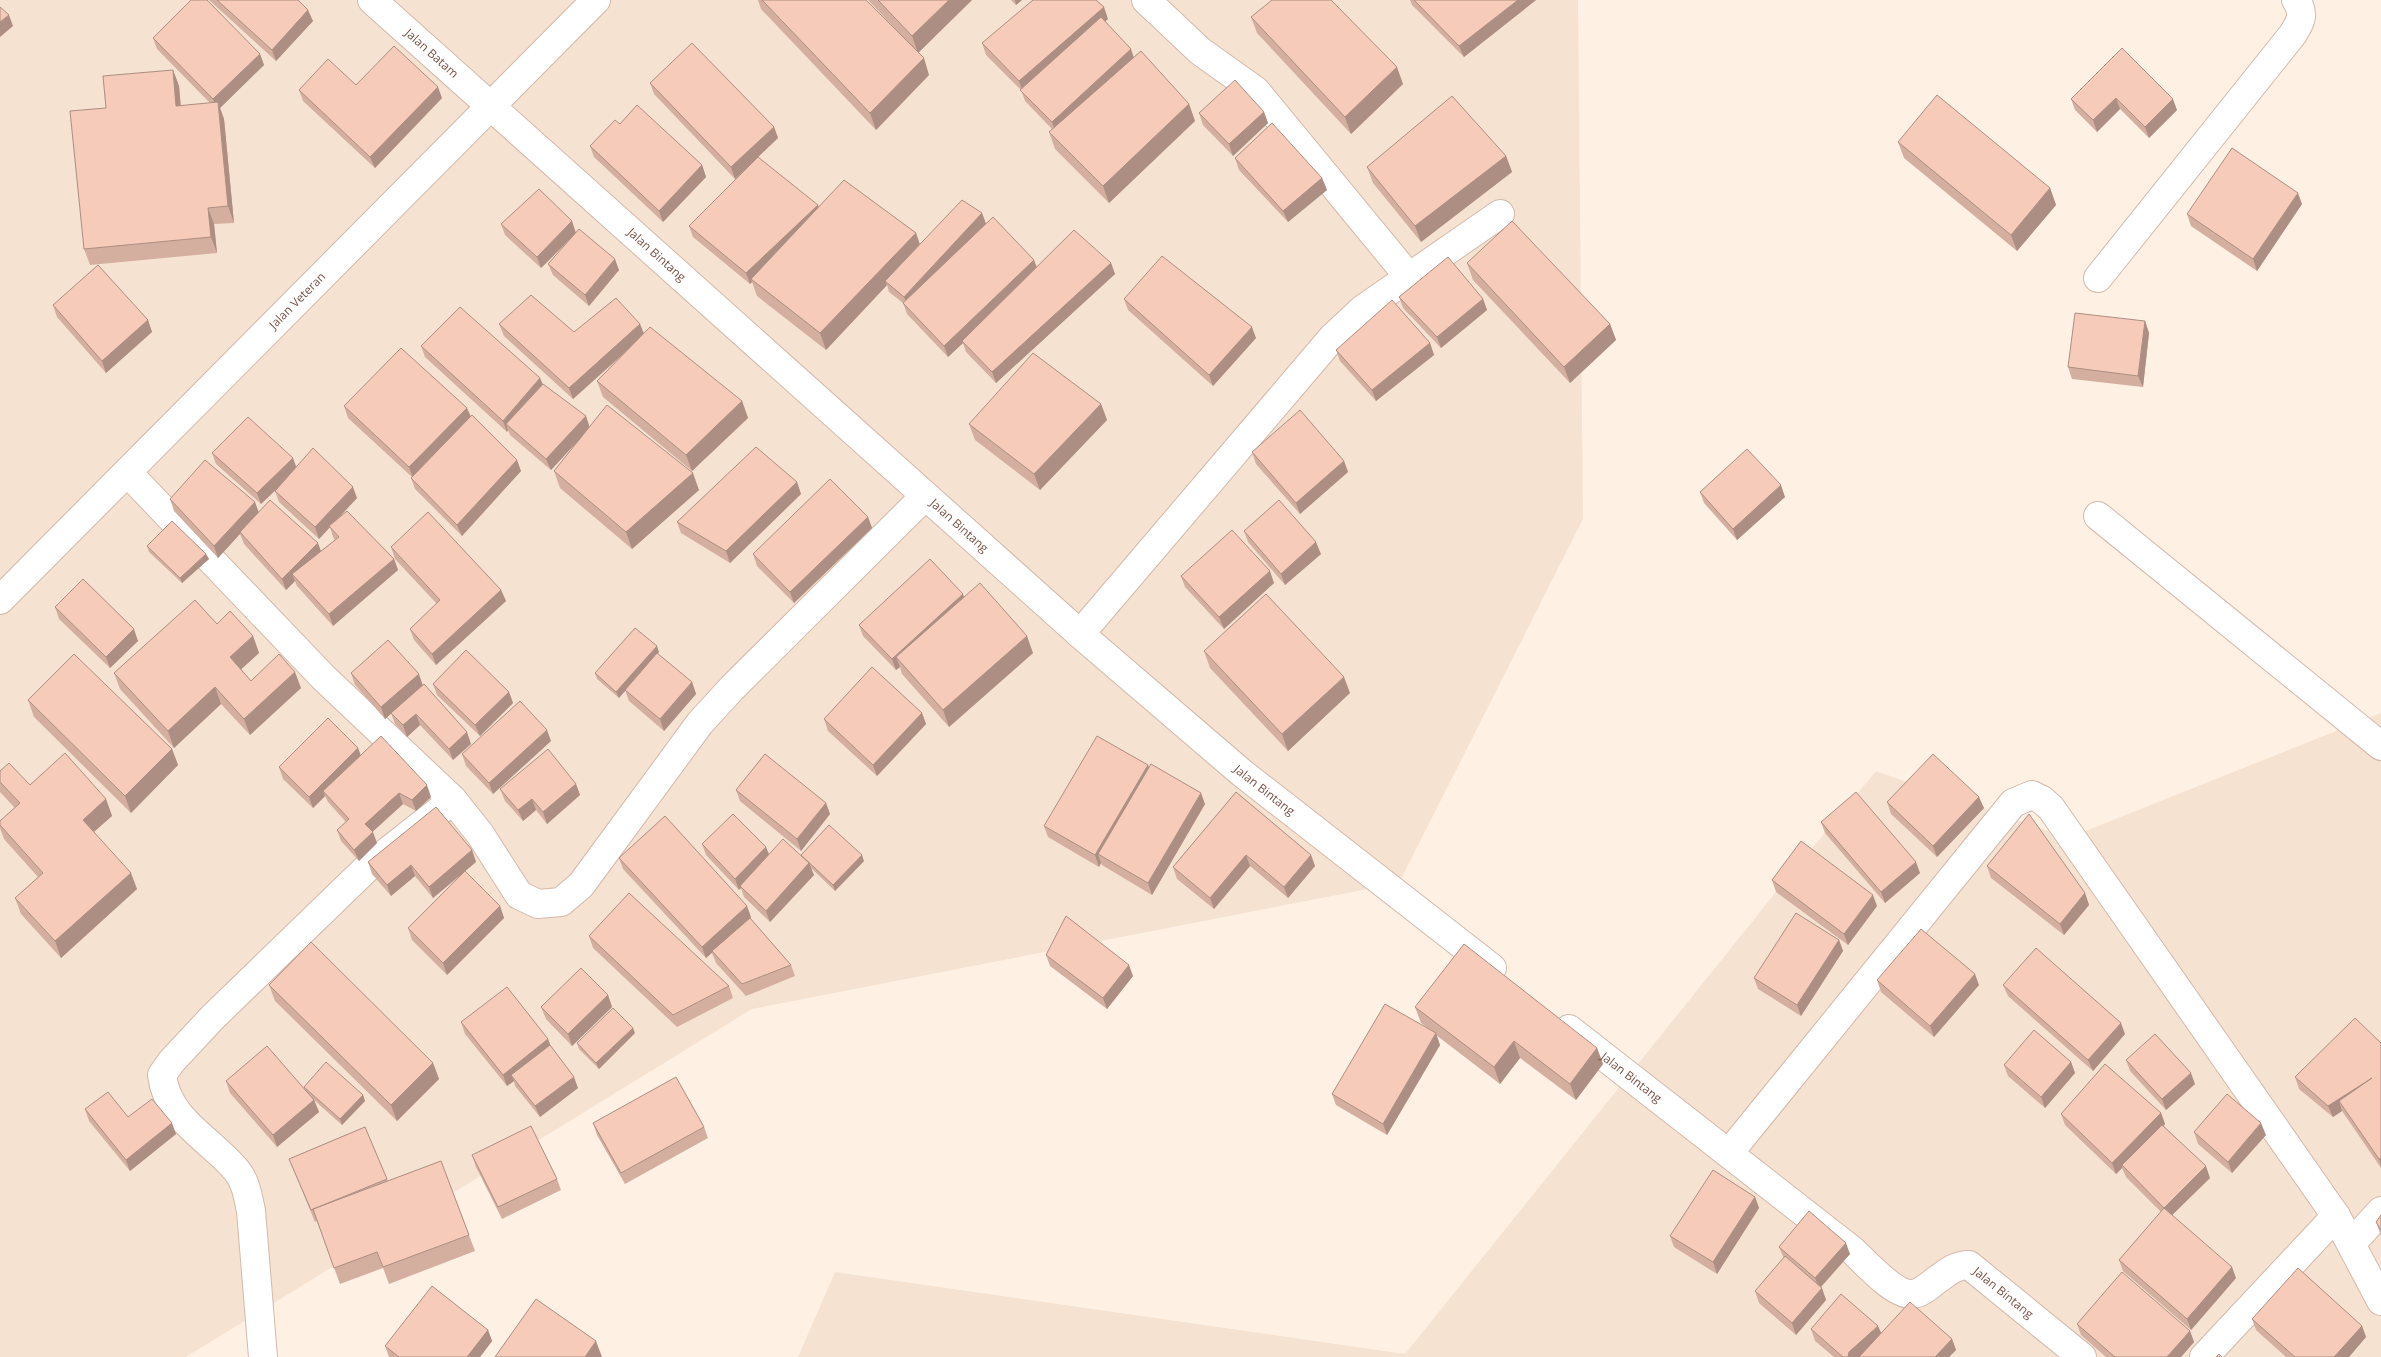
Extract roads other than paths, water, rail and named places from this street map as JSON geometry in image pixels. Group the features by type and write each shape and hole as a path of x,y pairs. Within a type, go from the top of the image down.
{"street":[{"name":"Jalan Batam","path":"372,0 491,108"},
{"name":"Jalan Veteran","path":"0,600 491,108 596,0"},
{"path":"1146,0 1200,51 1256,91 1409,277"},
{"path":"2098,278 2293,34 2302,20 2301,9 2296,0"},
{"name":"Jalan Bintang","path":"491,108 924,497 1242,773 1509,981"},
{"path":"1080,634 1332,338 1363,309 1500,214"},
{"path":"128,473 324,677 453,800 480,834 519,895 538,904 561,902 581,885 700,724 732,688 924,497"},
{"path":"2098,516 2381,746"},
{"path":"1729,1153 2013,803 2032,795 2042,800 2051,808 2336,1216 2352,1243 2381,1301"},
{"path":"263,1357 251,1211 246,1190 238,1172 176,1112 165,1095 162,1075 171,1062 213,1017 369,866 453,800"},
{"name":"Jalan Bintang","path":"1548,1012 1852,1250 1895,1288 1903,1293 1913,1294 1924,1290 1954,1268 1969,1265 2082,1357"},
{"path":"2352,1243 2381,1212"},
{"path":"2204,1357 2336,1216"}]}
